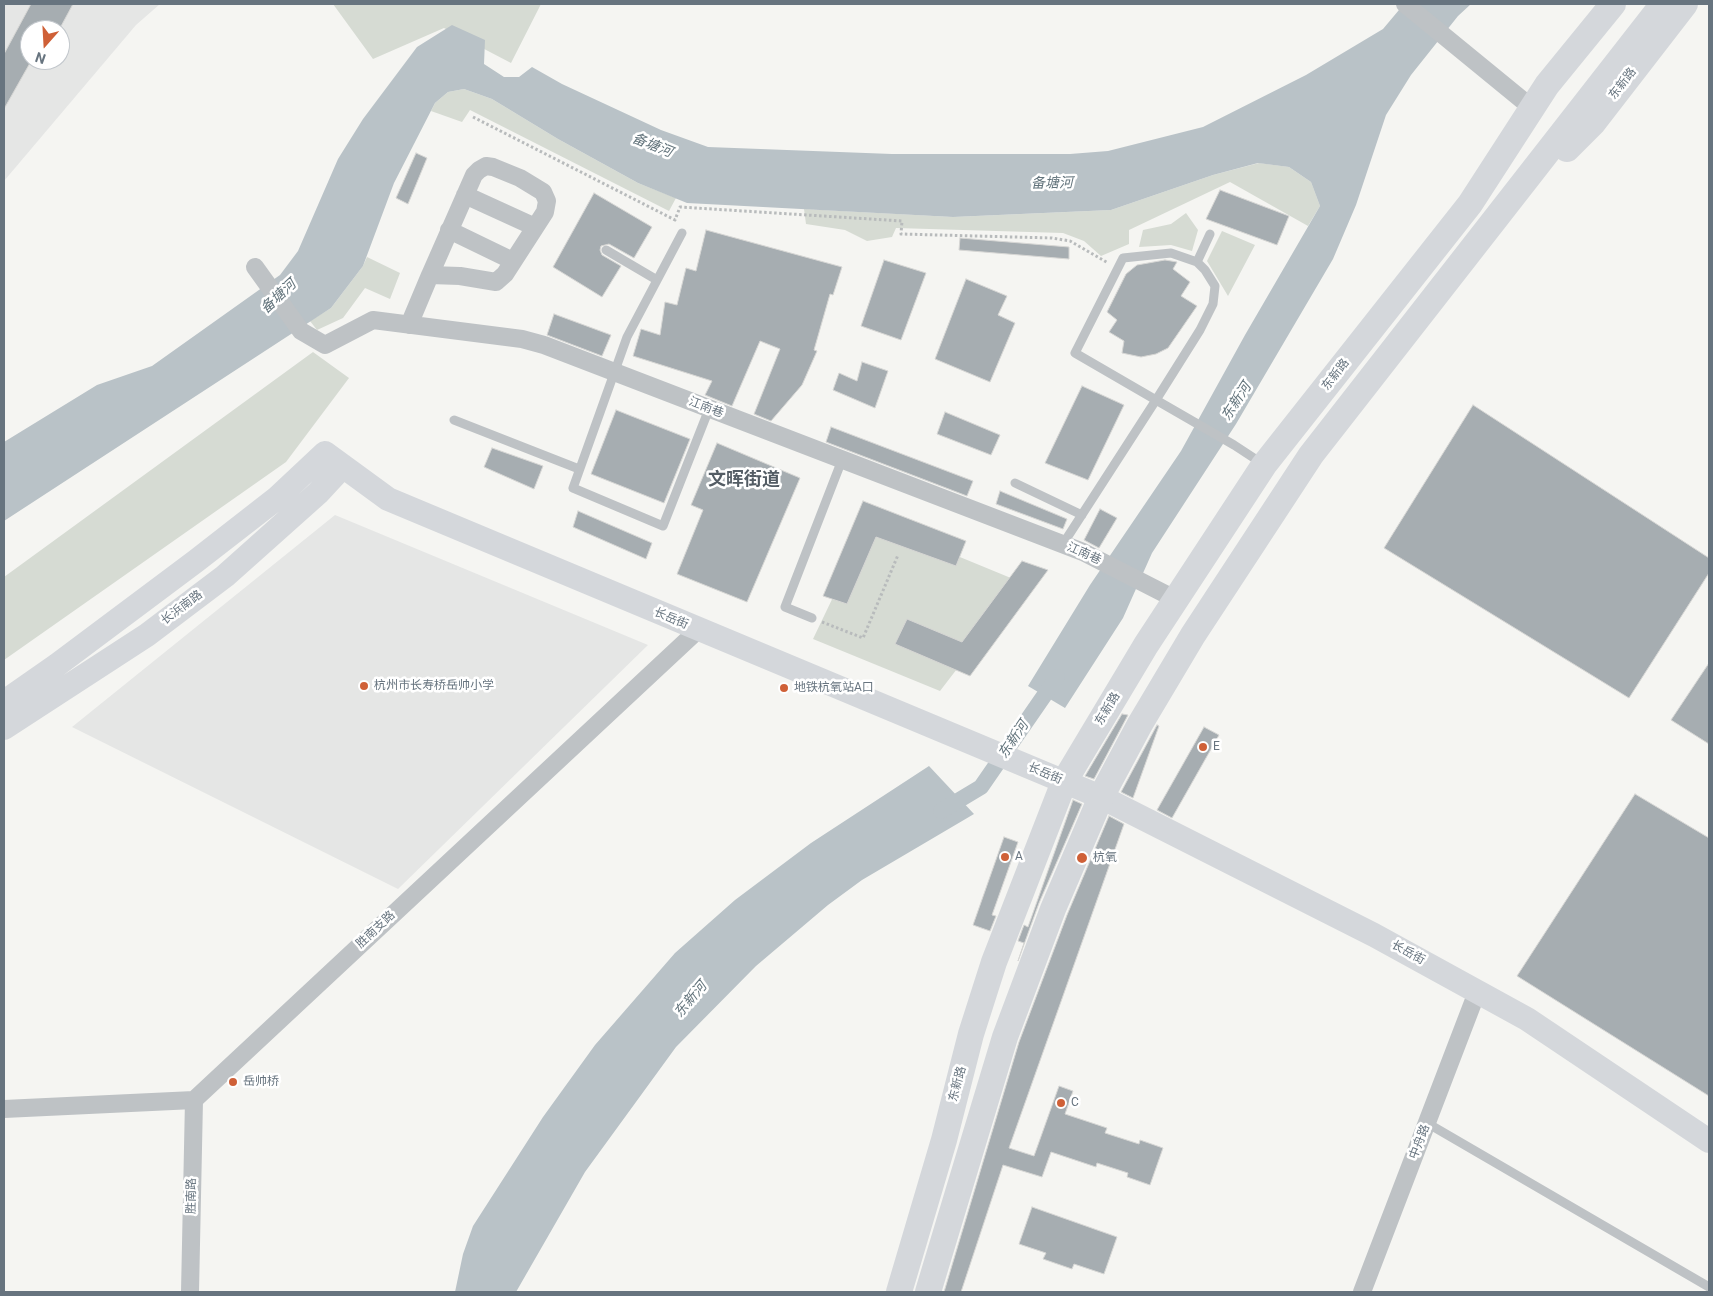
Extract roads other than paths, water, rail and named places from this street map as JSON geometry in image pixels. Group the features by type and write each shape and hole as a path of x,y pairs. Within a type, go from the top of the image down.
{"main road":[{"name":"东新路","path":"928,1292 1005,1037 1053,908 1101,797 1140,724 1193,635 1311,455 1492,224 1631,4"},
{"name":"东新路","path":"1470,204 1546,85 1620,23 1662,4"},
{"name":"东新路","path":"1492,224 1593,123 1685,4"},
{"name":"东新路","path":"899,1292 994,962 1064,782 1146,645 1264,465 1470,204 1620,23"}],"street":[{"path":"1405,4 1532,108"},
{"path":"409,325 430,275 449,230 474,175 486,166 493,167 520,178 543,192 547,201 545,212 505,274 496,282 460,276 430,275"},
{"path":"464,196 535,227"},
{"path":"449,230 513,261"},
{"name":"江南巷","path":"260,273 301,331 325,345 373,320 522,339 544,344 709,410 1083,552 1176,600"},
{"path":"4,702 57,665 277,498 334,460"},
{"name":"长岳街","path":"334,460 388,499 1101,797 1374,934 1527,1019 1709,1142"},
{"name":"长浜南路","path":"4,728 147,635 226,576 305,506 334,460"},
{"name":"胜南支路","path":"194,1100 698,630"},
{"name":"中舟路","path":"1362,1292 1478,992"},
{"path":"4,1109 194,1100"},
{"name":"胜南路","path":"190,1292 194,1100"}],"lane":[{"path":"682,233 627,337 573,488 663,526 709,410"},
{"path":"1197,262 1210,234"},
{"path":"606,250 657,280"},
{"path":"1063,544 1156,400 1200,330 1213,304 1215,286 1205,270 1197,262 1171,253 1123,258 1075,353 1156,400 1234,445 1264,465"},
{"path":"454,420 579,469"},
{"path":"812,618 785,607 842,460"},
{"path":"1015,483 1082,515"},
{"path":"1427,1123 1709,1288"}],"water":[{"name":"备塘河","path":"1404,4 1471,4 1458,16 1411,75 1386,115 1356,205 1333,259 1236,424 1152,553 1123,618 1065,708 1028,686 1090,585 1181,451 1245,335 1320,206 1311,182 1289,167 1258,163 1213,175 1111,210 953,217 687,203 638,183 558,139 492,99 464,89 448,92 435,103 394,183 363,266 331,308 4,521 4,442 97,385 152,366 280,275 298,251 338,159 363,119 417,47 452,25 485,40 484,64 504,77 519,77 532,67 562,84 661,130 708,147 892,154 1070,154 1108,151 1203,127 1306,75 1383,29"},
{"path":"929,766 974,814 862,880 828,905 756,966 676,1047 585,1172 516,1292 455,1292 463,1254 473,1226 543,1117 595,1045 675,953 735,900 811,843"}],"waterway":[{"name":"东新河","path":"941,811 981,787 1057,677"}],"place":[{"name":"杭州市长寿桥岳帅小学","path":"364,686"},
{"name":"地铁杭氧站A口","path":"784,688"},
{"name":"E","path":"1203,747"},
{"name":"A","path":"1005,857"},
{"name":"杭氧","path":"1082,858"},
{"name":"岳帅桥","path":"233,1082"},
{"name":"C","path":"1061,1103"}],"district":[{"name":"文晖街道","path":"744,480"}]}
